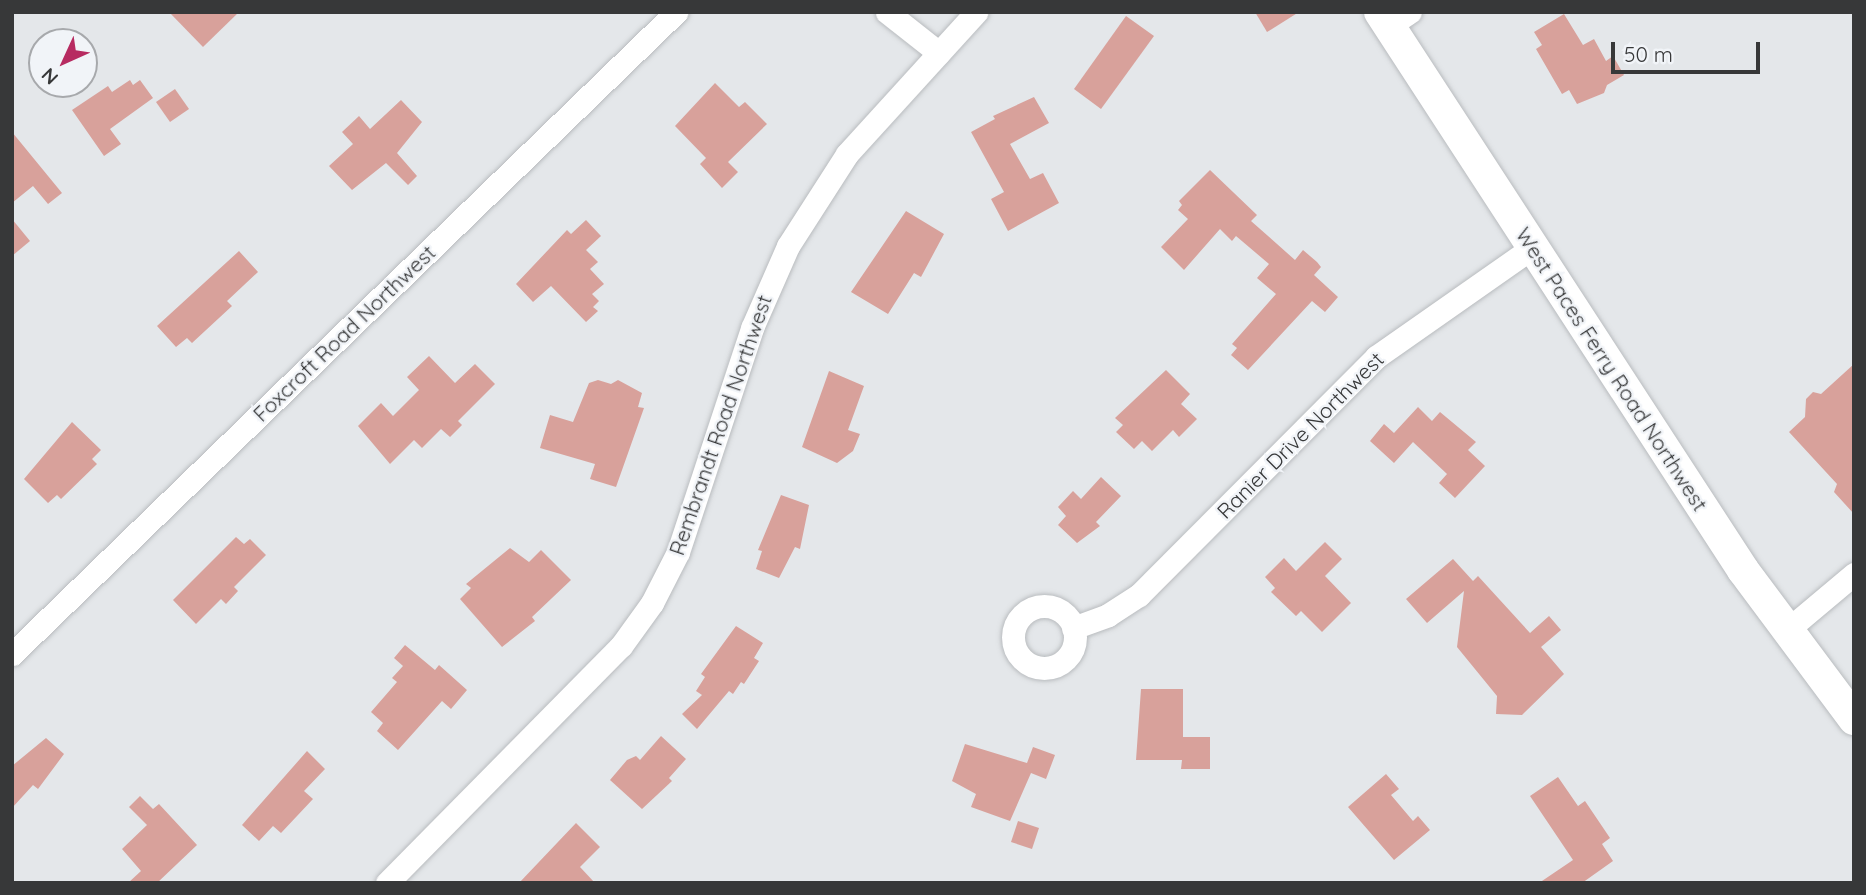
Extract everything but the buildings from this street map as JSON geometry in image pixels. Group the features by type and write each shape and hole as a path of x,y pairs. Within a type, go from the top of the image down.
{"main road":[{"name":"West Paces Ferry Road Northwest","path":"1393,17 1533,247 1786,631 1854,719"}],"street":[{"name":"Foxcroft Road Northwest","path":"12,654 676,12"},
{"path":"887,12 939,53"},
{"name":"Rembrandt Road Northwest","path":"387,883 621,646 652,603 678,552 752,328 788,246 847,155 939,53 966,15"},
{"name":"Ranier Drive Northwest","path":"1073,628 1108,615 1139,595 1376,357 1533,247"},
{"path":"1786,631 1854,574"}]}
